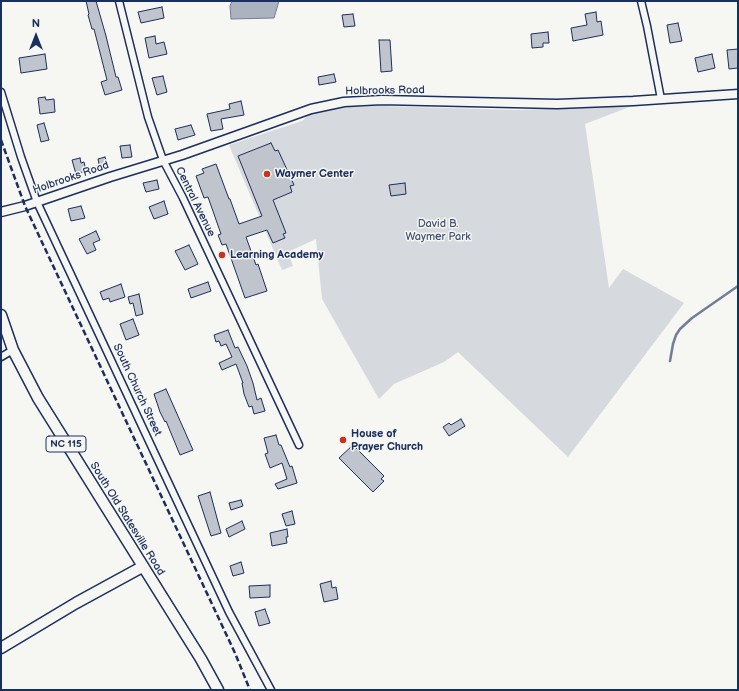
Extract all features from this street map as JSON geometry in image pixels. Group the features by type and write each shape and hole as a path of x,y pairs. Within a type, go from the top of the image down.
{"main road":[{"name":"South Old Statesville Road","path":"1,315 13,350 38,398 142,567 193,646 218,690"},
{"path":"1,648 70,606 142,567"}],"street":[{"name":"Central Avenue","path":"119,1 148,117 163,160 183,198 299,445"},
{"path":"640,1 647,26 661,99"},
{"name":"South Church Street","path":"1,92 21,157 37,202 229,612 271,690"},
{"name":"Holbrooks Road","path":"1,212 37,202 257,129 311,109 344,102 382,100 557,104 738,94"},
{"path":"1,357 13,350"}],"green space":[{"name":"David B. Waymer Park","path":"379,106 516,110 632,106 585,124 609,288 623,269 684,303 568,457 458,352 444,362 394,384 379,399 322,299 316,239 288,252 293,266 282,270 229,145 302,121 310,114 317,112 348,107"}],"shaded area":[{"path":"232,1 279,1 274,18 231,19 230,6"}],"building":[{"path":"86,1 96,1 116,77 118,77 122,90 105,95 101,82 107,80 94,29 92,29 88,15"},
{"path":"162,7 164,18 141,23 138,12"},
{"path":"596,12 597,22 601,21 603,35 573,41 571,28 587,25 585,14"},
{"path":"353,14 355,26 344,27 342,15"},
{"path":"678,23 682,41 670,43 667,25"},
{"path":"548,32 549,43 543,43 543,47 532,48 531,34"},
{"path":"155,36 156,44 164,42 167,54 149,58 145,38"},
{"path":"379,40 390,40 392,71 381,72"},
{"path":"738,49 738,68 729,69 727,50"},
{"path":"45,54 47,69 21,73 19,58"},
{"path":"712,54 715,68 698,72 695,58"},
{"path":"334,74 336,82 319,85 318,77"},
{"path":"163,76 167,92 157,95 152,78"},
{"path":"45,97 46,100 54,99 55,112 40,114 38,98"},
{"path":"241,101 244,115 221,119 223,129 211,131 207,114 230,109 229,104"},
{"path":"44,123 49,140 41,142 37,125"},
{"path":"191,125 195,135 178,140 175,129"},
{"path":"271,143 275,151 278,150 294,185 290,186 292,192 273,200 286,233 283,234 285,238 273,243 267,230 246,237 256,265 258,264 267,291 245,298 226,244 222,245 218,235 221,234 208,197 204,198 196,176 204,173 202,169 216,164 239,224 262,216 238,156"},
{"path":"130,145 132,157 122,158 120,146"},
{"path":"105,157 108,167 100,169 98,159"},
{"path":"80,158 81,163 84,162 86,171 76,174 72,160"},
{"path":"157,180 159,189 146,192 143,183"},
{"path":"405,183 406,194 391,196 389,185"},
{"path":"164,201 168,214 154,219 149,207"},
{"path":"81,206 85,218 71,221 68,209"},
{"path":"96,231 100,240 93,243 96,250 87,254 79,239"},
{"path":"189,245 198,264 185,270 175,251"},
{"path":"208,282 211,291 191,298 188,289"},
{"path":"121,284 125,297 110,302 109,298 103,300 100,292"},
{"path":"139,294 143,314 136,316 133,303 130,304 128,297"},
{"path":"133,319 139,335 126,340 120,324"},
{"path":"228,330 235,348 238,347 247,366 257,400 261,398 265,411 254,414 252,406 249,407 244,394 243,383 236,364 222,370 219,363 232,357 226,344 221,346 219,341 216,342 214,335"},
{"path":"166,389 193,450 180,455 166,421 165,422 160,412 154,394"},
{"path":"461,419 465,426 449,436 443,427 449,423 451,425"},
{"path":"276,435 279,445 281,445 290,467 292,466 297,483 278,489 275,484 287,479 282,463 270,468 265,454 268,453 264,438"},
{"path":"353,445 384,476 381,479 384,481 373,492 339,458"},
{"path":"210,492 221,533 211,536 198,496"},
{"path":"241,500 243,506 231,510 229,503"},
{"path":"292,511 295,524 286,526 282,514"},
{"path":"242,521 245,529 229,537 226,529"},
{"path":"287,529 287,543 272,546 270,533"},
{"path":"241,562 244,573 233,576 230,566"},
{"path":"331,581 332,588 336,587 338,599 324,602 320,584"},
{"path":"270,585 270,597 250,598 249,586"},
{"path":"265,609 270,623 259,626 255,612"}],"waterway":[{"path":"670,361 673,344 680,329 692,318 738,286"}],"railway":[{"path":"1,140 25,206 235,653 250,690"}],"place":[{"name":"Waymer Center","path":"267,174"},
{"name":"Learning Academy","path":"222,255"},
{"name":"House of Prayer Church","path":"343,440"}]}
